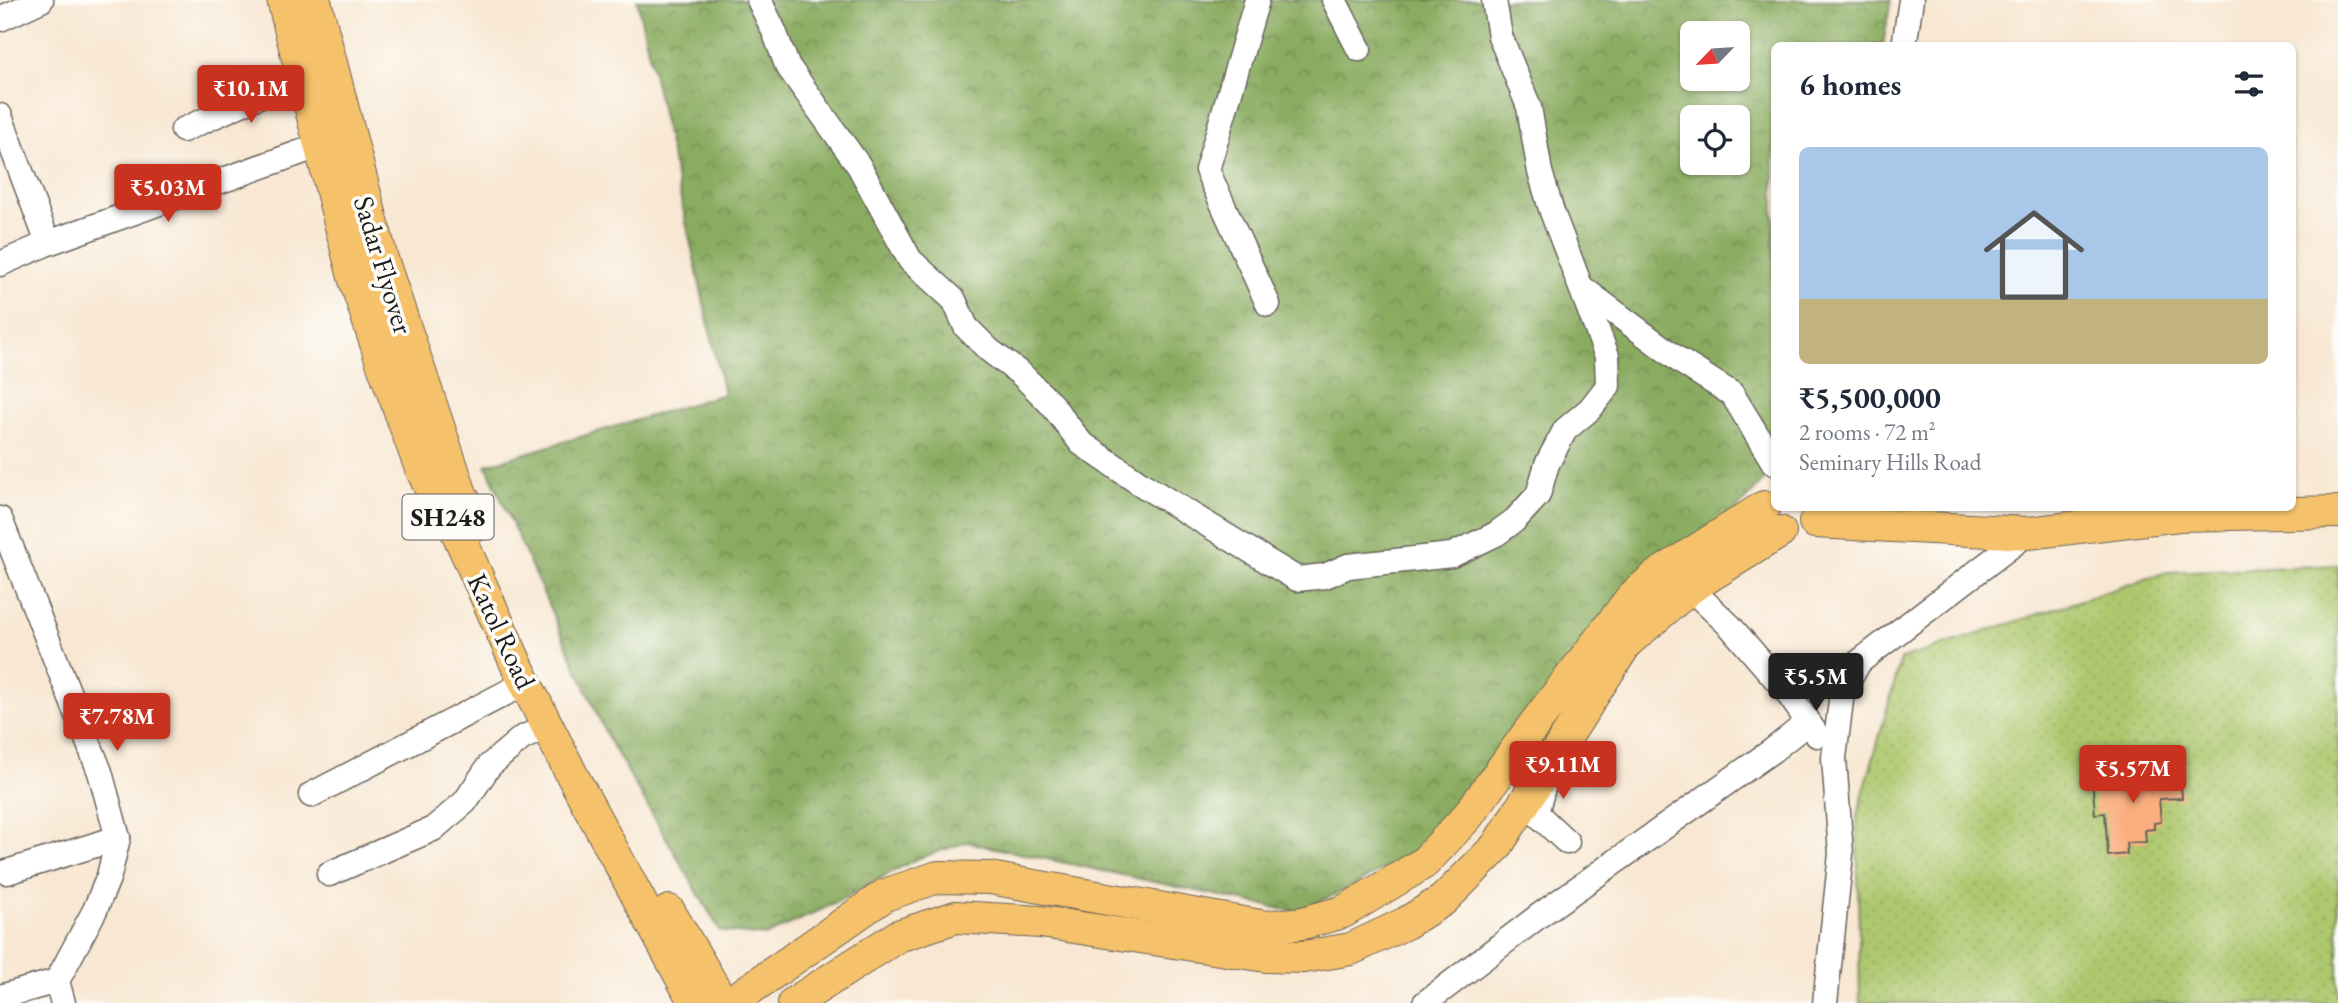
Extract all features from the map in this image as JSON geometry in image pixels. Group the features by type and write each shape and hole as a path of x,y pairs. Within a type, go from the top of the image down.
{"highway":[{"name":"Sadar Flyover","path":"303,0 369,264 438,458 459,496 465,525"},
{"name":"Sadar Flyover","path":"312,0 379,258 438,458"}],"main road":[{"name":"Katol Road","path":"283,0 354,277 420,466 436,500 465,525 528,645 606,805 723,1003"},
{"name":"Katol Road","path":"326,0 391,256 465,525 526,683 547,727 695,1003"},
{"path":"730,1003 885,895 938,877 990,878 1266,927 1303,923 1343,912 1424,863 1467,817 1632,597 1655,578 1771,509"},
{"path":"794,1003 820,993 898,936 956,917 1041,922 1266,956 1304,957 1351,948 1406,923 1444,900 1496,847 1627,642 1689,588 1771,510"},
{"path":"1775,511 1793,535 1805,531 1817,515 2028,533 2179,515 2338,512"}],"street":[{"path":"0,19 41,0"},
{"path":"759,0 787,65 859,166 910,260 954,300 966,327 1052,405 1081,443 1141,484 1297,579 1325,576 1348,566 1452,555 1496,534 1515,520 1538,495 1548,464 1565,430 1590,409 1608,386 1607,356 1568,256 1540,172 1529,107 1500,36 1494,0"},
{"path":"1257,0 1207,170 1268,304"},
{"path":"1334,0 1359,49"},
{"path":"1905,42 1911,0"},
{"path":"183,130 301,77"},
{"path":"0,116 48,243"},
{"path":"0,264 48,243 321,145"},
{"path":"1581,287 1680,361 1732,394 1771,458"},
{"path":"0,997 60,992 109,876 118,838 100,772 1,524"},
{"path":"1825,1003 1841,855 1834,758 1842,692 1859,662 2028,533"},
{"path":"1689,588 1746,645 1787,692 1834,758"},
{"path":"311,795 526,683"},
{"path":"1425,1003 1540,915 1807,723"},
{"path":"328,874 433,828 465,802 489,766 522,738 547,727"},
{"path":"1550,764 1536,813 1567,842"},
{"path":"2,866 118,838"}],"green space":[{"path":"637,0 1891,0 1884,42 1771,42 1771,472 1422,848 1345,890 1296,912 967,842 916,859 831,905 765,936 720,931 607,736 486,465 724,394"},
{"path":"2338,565 2338,1003 1860,1003 1857,816 1901,659 2167,572"}],"building":[{"path":"2180,771 2182,798 2159,799 2161,822 2154,823 2154,829 2145,830 2146,842 2126,843 2127,854 2108,856 2105,813 2095,814 2092,778"}]}
